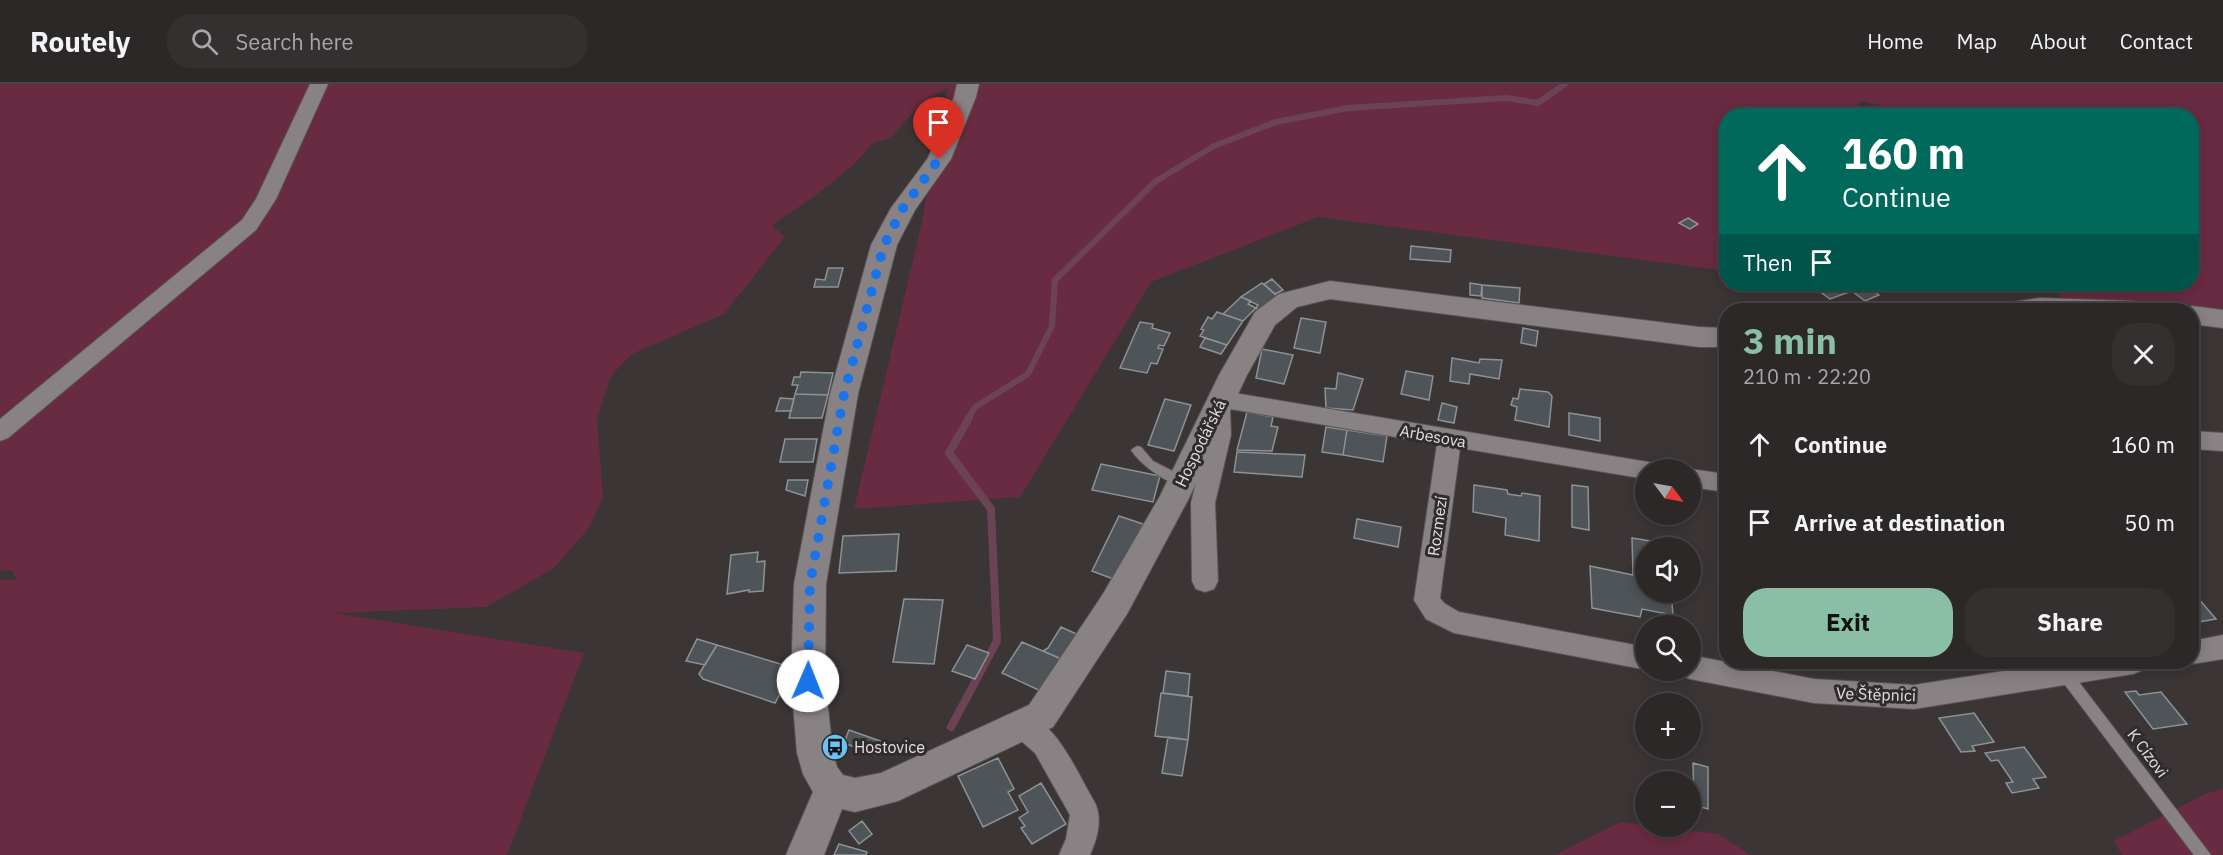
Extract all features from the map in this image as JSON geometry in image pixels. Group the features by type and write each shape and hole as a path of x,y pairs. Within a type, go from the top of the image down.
{"street":[{"path":"0,432 249,225 266,199 319,84"},
{"path":"805,855 832,790 821,774 815,753 808,681 810,584 844,394 884,245 903,208 939,159 968,84"},
{"name":"Hospodářská","path":"832,790 855,795 885,789 1041,716 1115,604 1182,481 1220,402 1265,319 1288,300 1330,290 1719,338"},
{"path":"2199,316 2223,319"},
{"path":"1205,581 1203,503 1219,435 1220,402"},
{"name":"Arbesova","path":"1220,402 1635,468"},
{"name":"Rozmezí","path":"1449,439 1427,600 1435,611 1454,622 1635,657"},
{"path":"2199,440 2223,442"},
{"path":"1701,480 1719,482"},
{"path":"2199,651 2223,647"},
{"name":"Ve Štěpnici","path":"1701,669 1814,691 1914,697 2089,669"},
{"path":"1022,724 1045,744 1085,813 1081,841 1074,855"}],"lane":[{"path":"1137,450 1149,464 1182,481"},
{"name":"K Cízovi","path":"2064,673 2203,855"}],"shaded area":[{"path":"0,84 2223,84 2223,310 2199,307 2199,303 2058,296 2061,291 2199,291 2199,108 1893,108 1861,101 1856,108 1719,108 1719,270 1318,217 1151,282 1020,497 854,509 920,231 948,87 918,107 890,138 869,144 872,145 851,167 815,196 772,225 785,237 724,314 632,354 611,376 597,418 603,497 589,528 554,568 486,607 334,613 584,653 507,855 0,855 0,580 16,580 13,571 0,570"},
{"path":"2223,789 2223,855 2122,855 2114,841 2207,793"},
{"path":"1621,822 1635,824 1635,837 1701,837 1701,832 1718,834 1751,855 1555,855"}],"building":[{"path":"1688,218 1698,224 1690,229 1679,223"},
{"path":"1411,246 1451,250 1450,262 1410,259"},
{"path":"828,268 843,268 838,287 814,287 816,279 825,280"},
{"path":"1272,279 1283,290 1275,294 1264,284"},
{"path":"1262,283 1277,296 1259,311 1256,308 1258,305 1241,297"},
{"path":"1470,283 1482,285 1481,296 1470,295"},
{"path":"1482,285 1520,288 1519,303 1482,298"},
{"path":"1819,291 1852,291 1830,299"},
{"path":"1852,291 1874,291 1879,295 1865,301"},
{"path":"1241,297 1251,301 1248,304 1256,308 1243,321 1223,314"},
{"path":"1217,312 1243,321 1227,345 1200,336 1208,317 1212,319"},
{"path":"1301,318 1326,322 1320,353 1294,348"},
{"path":"1140,322 1153,324 1152,328 1170,333 1164,346 1159,345 1158,348 1163,349 1157,364 1151,363 1147,373 1120,368"},
{"path":"1523,328 1538,331 1536,346 1521,343"},
{"path":"1205,338 1227,345 1221,354 1200,347"},
{"path":"1262,349 1293,355 1284,384 1256,378"},
{"path":"1452,358 1479,363 1480,359 1502,360 1499,379 1470,374 1469,384 1450,381"},
{"path":"1406,371 1433,376 1429,400 1401,394"},
{"path":"801,372 833,373 828,395 795,394 798,385 792,385 794,377 800,377"},
{"path":"1338,373 1363,379 1353,410 1326,408 1325,388 1336,389"},
{"path":"1520,389 1548,392 1552,396 1549,427 1515,420 1517,407 1511,405 1513,398 1518,399"},
{"path":"795,394 828,395 822,418 789,418"},
{"path":"780,398 794,399 791,411 776,411"},
{"path":"1165,399 1191,405 1174,451 1148,445"},
{"path":"1442,403 1457,407 1454,423 1438,420"},
{"path":"1247,412 1273,417 1271,426 1278,427 1272,451 1237,450"},
{"path":"1569,413 1600,418 1600,441 1569,435"},
{"path":"1326,427 1347,430 1343,455 1322,452"},
{"path":"1347,430 1387,436 1383,462 1343,455"},
{"path":"785,439 817,439 813,462 780,462"},
{"path":"1237,452 1305,455 1302,477 1234,472"},
{"path":"1101,464 1160,476 1153,502 1092,490"},
{"path":"788,480 808,480 805,496 786,490"},
{"path":"1474,485 1507,490 1508,494 1521,496 1522,493 1540,496 1539,541 1505,535 1506,518 1473,512"},
{"path":"1572,485 1588,487 1589,530 1572,527"},
{"path":"1119,516 1143,524 1116,580 1092,571"},
{"path":"1357,519 1401,527 1398,547 1354,538"},
{"path":"899,534 896,571 839,573 843,536"},
{"path":"1632,538 1635,538 1635,603 1672,603 1673,615 1642,609 1640,615 1635,616 1592,608 1590,566 1633,575"},
{"path":"758,552 757,562 765,561 763,591 749,592 749,590 727,594 731,555"},
{"path":"904,599 943,600 934,664 893,662"},
{"path":"2199,599 2216,619 2199,622"},
{"path":"1061,627 1081,636 1066,661 1043,651 1048,648"},
{"path":"697,639 717,645 705,665 686,661"},
{"path":"1022,642 1066,661 1045,693 1002,673"},
{"path":"717,645 794,668 775,703 703,679 699,674"},
{"path":"967,645 989,653 975,679 952,671"},
{"path":"1166,671 1190,674 1188,696 1163,693"},
{"path":"2136,691 2139,695 2161,692 2187,724 2153,729 2125,692"},
{"path":"1161,693 1192,697 1188,740 1155,736"},
{"path":"1974,713 1994,742 1972,746 1975,751 1961,752 1939,718"},
{"path":"849,730 883,742 876,755 844,743"},
{"path":"1168,737 1188,740 1182,776 1162,773"},
{"path":"2024,747 2046,777 2033,779 2039,788 2012,793 2006,783 2013,782 1998,760 1991,761 1985,753"},
{"path":"998,758 1014,789 1008,792 1018,810 983,827 958,776"},
{"path":"1693,763 1708,767 1708,809 1701,807 1701,771 1693,771"},
{"path":"1041,783 1066,824 1032,844 1021,828 1025,826 1019,818 1028,812 1019,796"},
{"path":"862,821 872,834 859,844 849,831"},
{"path":"839,844 867,852 866,855 834,855"}],"waterway":[{"path":"968,419 975,407 1028,374 1052,326 1055,280 1156,181 1214,146 1276,122 1348,108 1506,98 1538,103 1565,84"},
{"path":"951,727 997,641 991,509 949,453 969,418"}],"place":[{"name":"Hostovice","path":"835,747"}],"route":[{"path":"808,681 810,584 844,394 884,245 903,208 939,159"}]}
